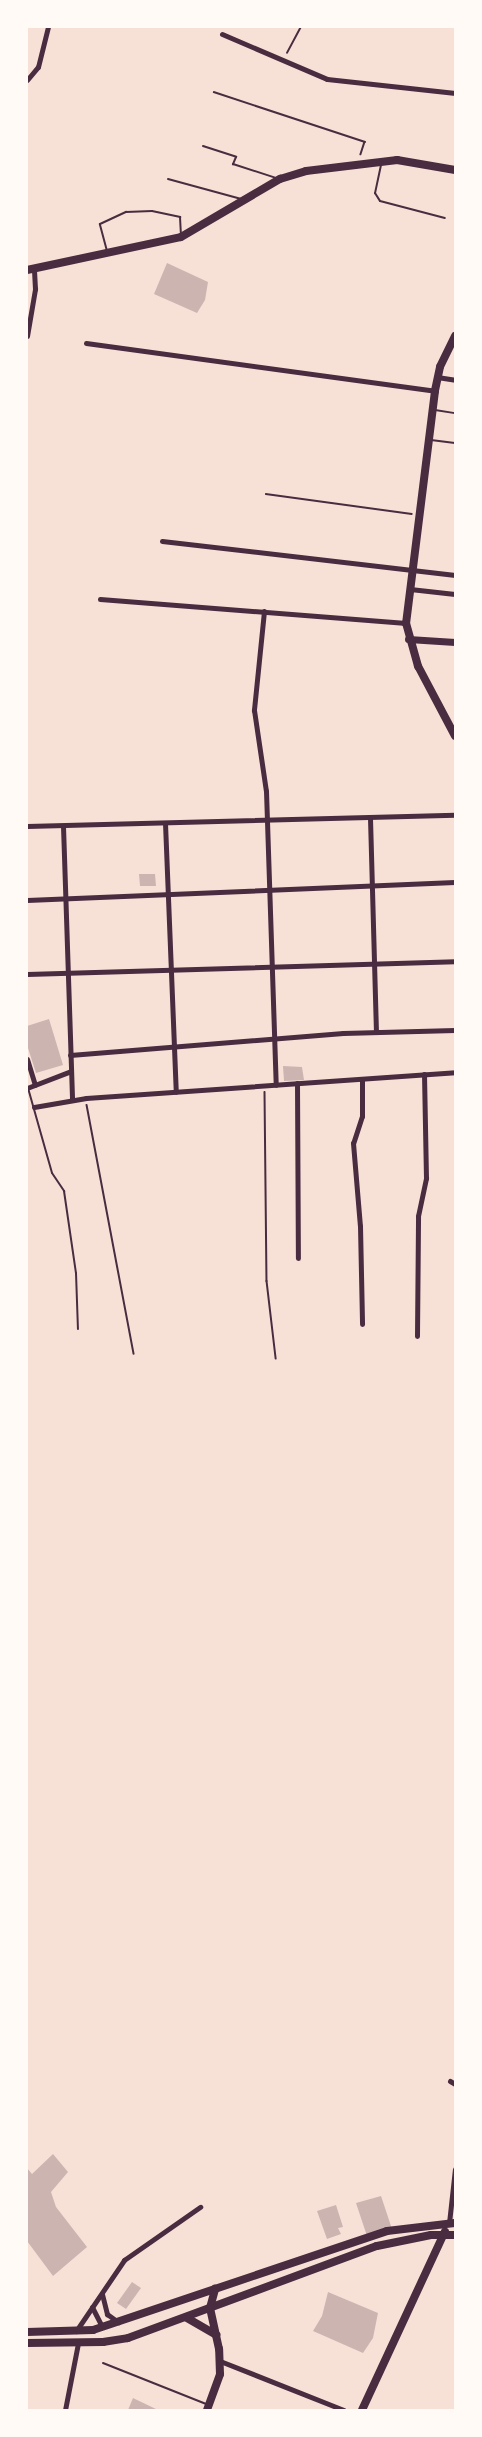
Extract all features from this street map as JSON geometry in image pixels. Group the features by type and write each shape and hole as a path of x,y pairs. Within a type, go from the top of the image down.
{"main road":[{"path":"30,270 107,251 181,237 279,179 381,161 413,161 455,170"},
{"path":"455,336 437,377 406,623 408,639 455,736"},
{"path":"362,2410 444,2234 452,2223"},
{"path":"27,2332 75,2332 102,2327 387,2232 452,2223"},
{"path":"27,2343 118,2340 187,2318 377,2246 444,2234 455,2235"},
{"path":"208,2408 220,2361 210,2308 215,2289"},
{"path":"187,2318 216,2335"},
{"path":"102,2327 118,2340"}],"street":[{"path":"27,80 33,77 38,67 48,27"},
{"path":"222,34 337,81 455,93"},
{"path":"27,336 35,290 30,270"},
{"path":"86,343 435,391"},
{"path":"437,377 455,380"},
{"path":"162,541 455,575"},
{"path":"410,589 455,594"},
{"path":"100,599 264,610 406,623"},
{"path":"264,610 254,710 267,820 276,1084"},
{"path":"408,639 455,642"},
{"path":"27,826 455,815"},
{"path":"370,818 376,1032"},
{"path":"165,823 176,1092"},
{"path":"63,826 72,1100"},
{"path":"27,900 65,896 455,882"},
{"path":"27,974 455,961"},
{"path":"70,1055 376,1032 455,1030"},
{"path":"27,1059 35,1085"},
{"path":"28,1088 71,1071"},
{"path":"34,1107 86,1098 455,1072"},
{"path":"417,1336 418,1216 426,1178 424,1074"},
{"path":"362,1080 362,1116 353,1143 362,1324"},
{"path":"297,1083 298,1258"},
{"path":"452,2223 455,2169"},
{"path":"75,2332 103,2289 134,2252 200,2207"},
{"path":"103,2289 102,2304 118,2322"},
{"path":"92,2307 102,2327"},
{"path":"64,2410 78,2343"},
{"path":"220,2361 344,2410"}],"lane":[{"path":"203,146 236,157 233,165 279,179"},
{"path":"381,161 375,193 380,201 445,218"},
{"path":"168,179 244,200"},
{"path":"107,251 100,224 126,212 152,211 180,217 181,237"},
{"path":"432,410 455,413"},
{"path":"428,439 455,443"},
{"path":"28,1088 52,1173 64,1191 76,1273 78,1329"},
{"path":"103,2363 208,2408"}],"path":[{"path":"285,60 301,27"},
{"path":"214,92 365,142 359,164"},
{"path":"266,494 419,514"},
{"path":"265,1085 267,1281 276,1358"},
{"path":"86,1098 134,1354"}],"building":[{"path":"167,263 208,282 205,300 197,313 154,294"},
{"path":"139,874 155,874 156,886 140,886"},
{"path":"49,1019 63,1065 36,1073 27,1045 27,1026"},
{"path":"283,1066 302,1067 304,1080 284,1081"},
{"path":"53,2154 68,2172 51,2192 56,2207 87,2247 53,2276 27,2241 27,2168 32,2174"},
{"path":"381,2196 392,2229 367,2236 356,2203"},
{"path":"336,2205 343,2227 338,2228 341,2234 327,2239 317,2211"},
{"path":"132,2282 141,2288 126,2309 117,2303"},
{"path":"328,2292 378,2313 373,2338 363,2353 313,2331 322,2316"},
{"path":"133,2398 158,2410 128,2410"}]}
